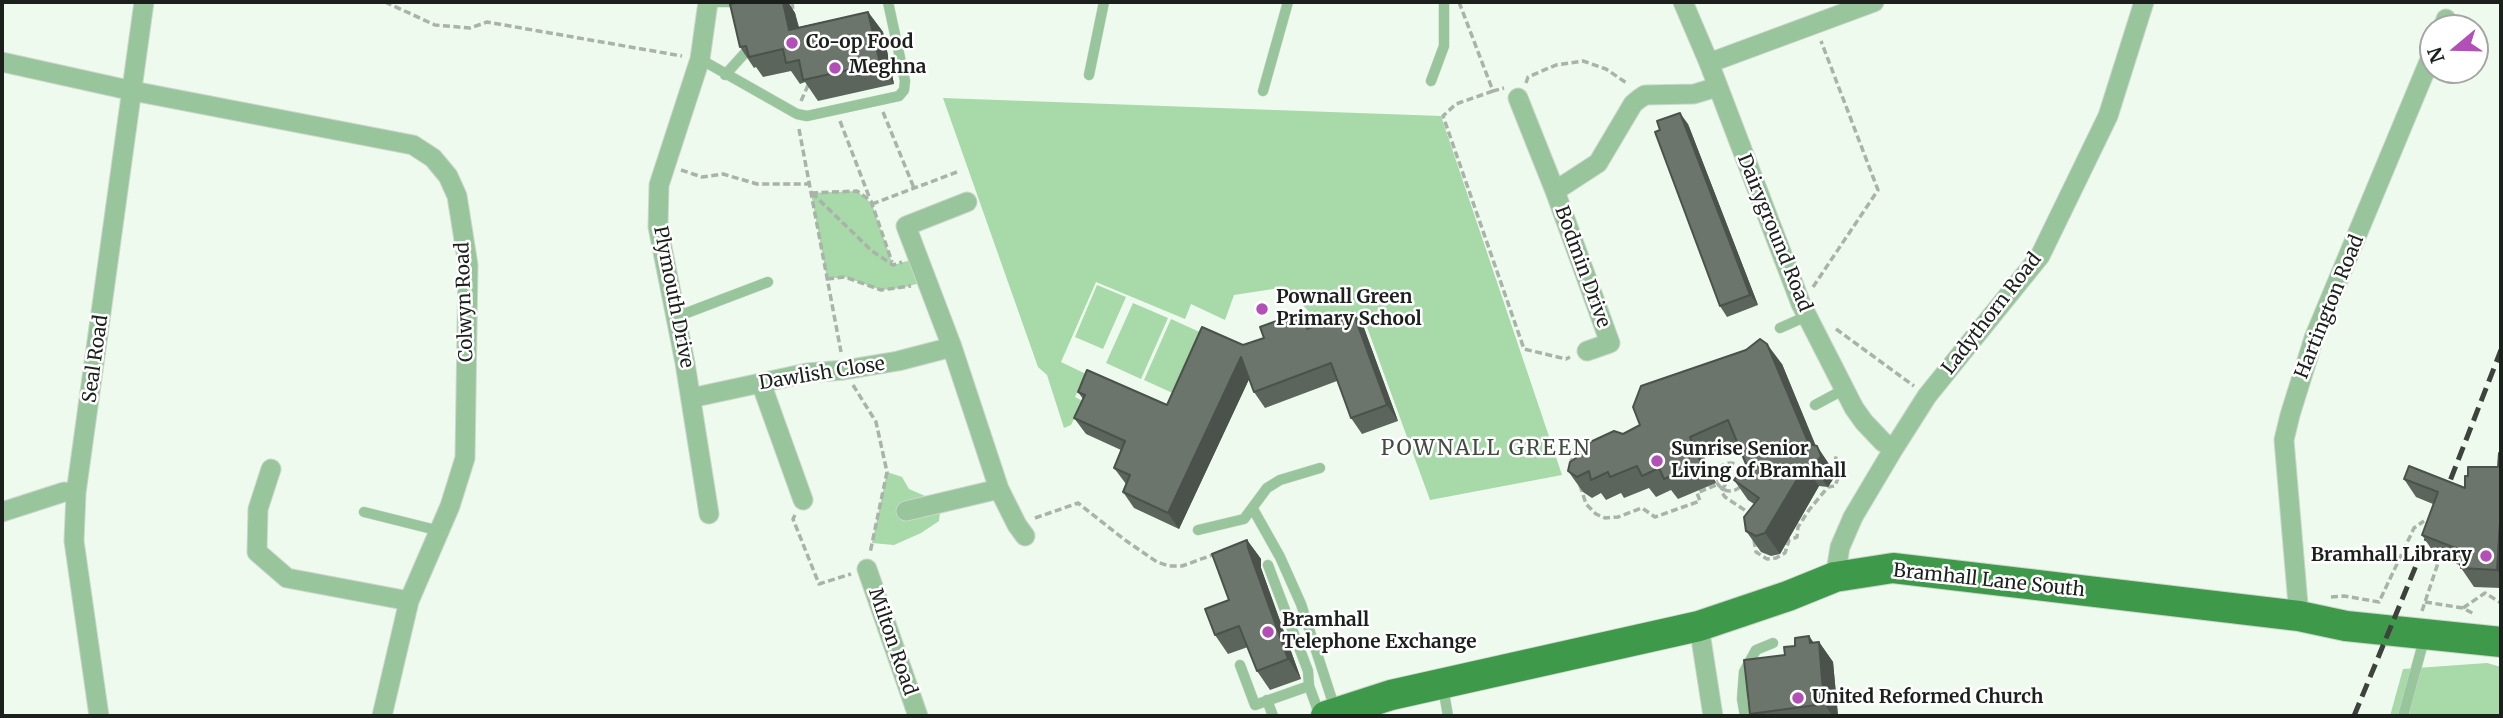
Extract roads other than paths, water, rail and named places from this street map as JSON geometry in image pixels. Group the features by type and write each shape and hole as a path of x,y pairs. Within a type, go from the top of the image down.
{"main road":[{"name":"Bramhall Lane South","path":"1328,715 1391,695 1699,626 1835,577 1893,568 2298,607 2346,626 2501,642"}],"street":[{"name":"Seal Road","path":"99,716 74,541 76,494 144,2"},
{"name":"Plymouth Drive","path":"708,2 700,60 659,185 657,227 691,398 709,514"},
{"name":"Dairyground Road","path":"1683,2 1804,310 1843,390 1864,422 1883,442 1894,448"},
{"path":"1709,63 1874,2"},
{"name":"Ladythorn Road","path":"1835,577 1840,547 1853,517 1927,396 2040,256 2108,116 2144,2"},
{"name":"Colwyn Road","path":"2,62 133,91 413,145 442,166 457,196 468,265 465,458 450,506 409,601 382,716"},
{"name":"Hartington Road","path":"2298,607 2284,440 2314,338 2420,84"},
{"name":"Bodmin Drive","path":"1555,191 1598,163 1633,104 1645,95 1694,94 1717,87"},
{"name":"Bodmin Drive","path":"1518,98 1610,343 1587,351"},
{"path":"967,202 906,226 952,347 999,489 1021,530"},
{"name":"Dawlish Close","path":"691,398 807,373 898,361 952,347"},
{"path":"761,383 803,500"},
{"path":"271,470 258,509 257,552 287,578 409,601"},
{"path":"906,511 999,489"},
{"path":"2,512 64,492 76,494"},
{"name":"Milton Road","path":"866,569 918,716"},
{"path":"1699,626 1713,716"}],"lane":[{"path":"708,2 735,2"},
{"path":"700,60 797,114 807,116 899,96 904,90 905,81 888,2"},
{"path":"1089,75 1104,2"},
{"path":"1264,91 1288,2"},
{"path":"1431,81 1444,46 1444,2"},
{"path":"725,75 744,54"},
{"path":"676,317 768,282"},
{"path":"1780,328 1804,310"},
{"path":"1815,405 1843,390"},
{"path":"1198,530 1244,519 1267,488 1280,480 1320,468"},
{"path":"1253,509 1280,557 1301,604 1328,715"},
{"path":"364,512 440,531"},
{"path":"1268,565 1308,671 1309,685 1328,715"},
{"path":"2403,716 2426,634"},
{"path":"1745,716 1742,699 1744,672 1756,650 1773,643"},
{"path":"1240,664 1255,705 1309,685"},
{"path":"1442,683 1448,716"},
{"path":"1267,701 1273,716"}],"railway":[{"path":"2443,499 2501,350"},
{"path":"2354,716 2434,522"}],"place":[{"name":"Co-op Food","path":"792,43"},
{"name":"Meghna","path":"835,68"},
{"name":"Pownall Green Primary School","path":"1262,309"},
{"name":"Sunrise Senior Living of Bramhall","path":"1657,461"},
{"name":"Bramhall Library","path":"2486,556"},
{"name":"Bramhall Telephone Exchange","path":"1268,632"},
{"name":"United Reformed Church","path":"1798,698"}],"district":[{"name":"POWNALL GREEN","path":"1486,449"}]}
